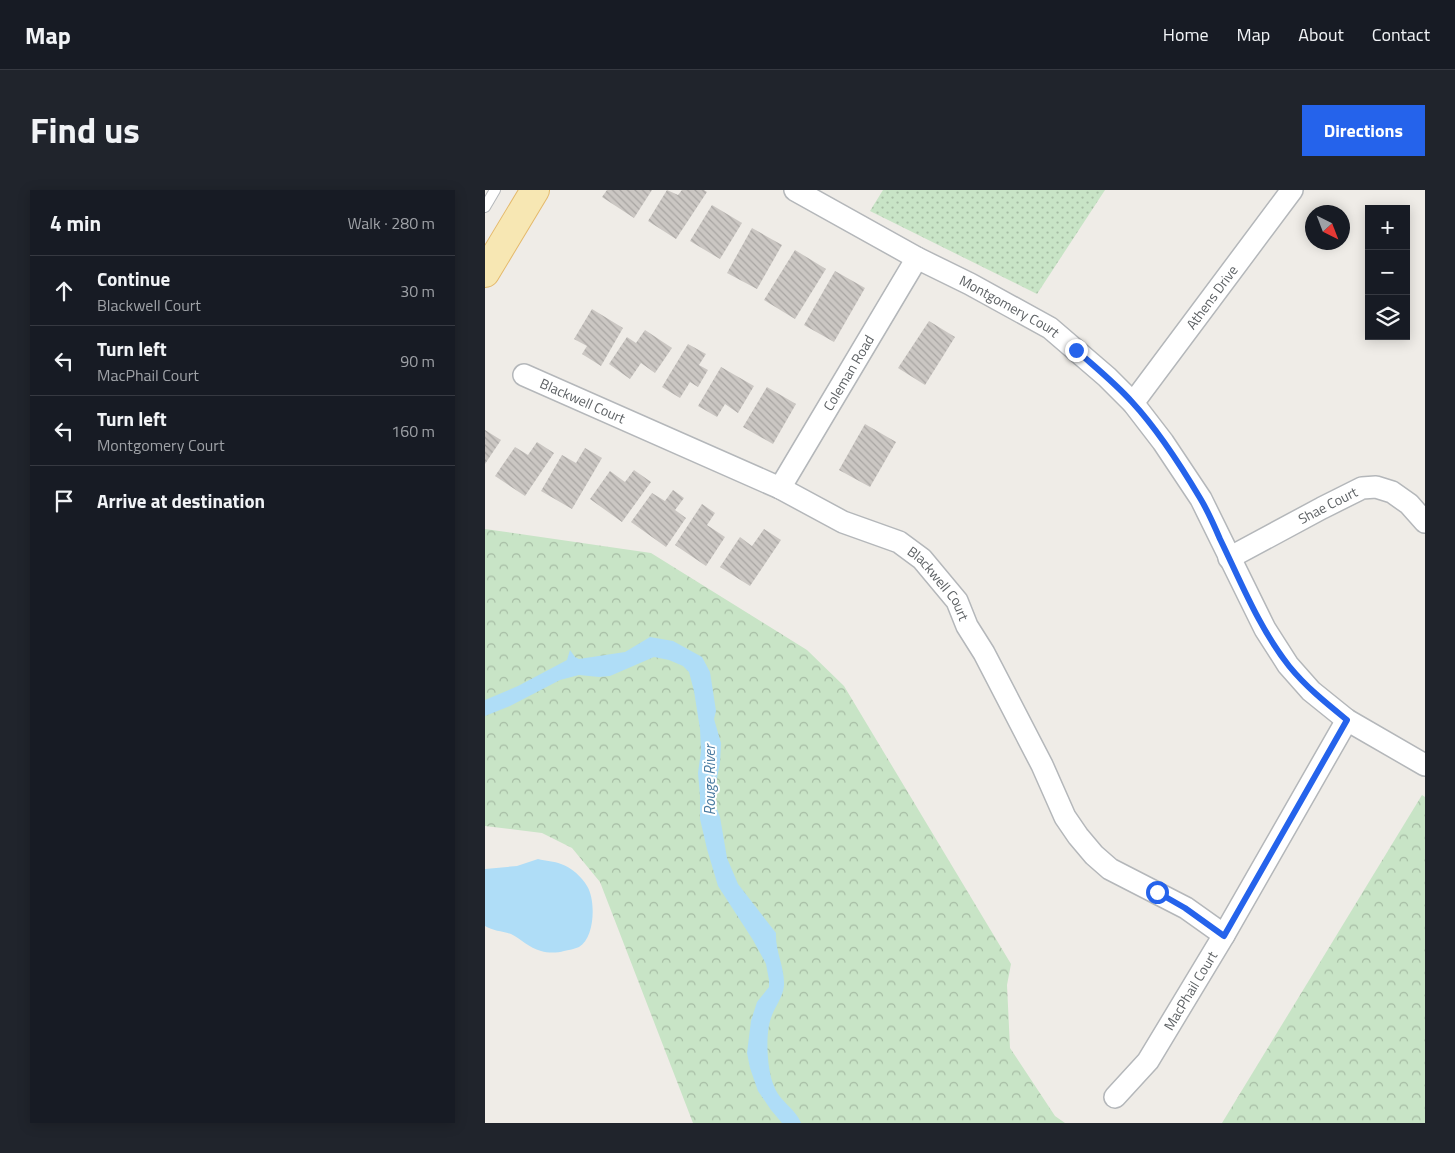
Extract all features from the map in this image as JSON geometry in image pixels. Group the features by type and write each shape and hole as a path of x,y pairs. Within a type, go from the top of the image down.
{"main road":[{"path":"485,273 535,190"}],"street":[{"name":"Montgomery Court","path":"795,190 917,258 970,284 1050,328 1107,377 1133,403 1163,442 1201,499 1265,629 1288,665 1311,691 1347,720 1425,765"},
{"name":"Athens Drive","path":"1133,403 1292,190"},
{"name":"Coleman Road","path":"780,488 917,258"},
{"name":"Blackwell Court","path":"524,375 780,488 843,522 899,542 922,560 957,600 967,626 1043,765 1065,817 1078,836 1094,855 1110,869 1185,908 1224,936"},
{"name":"Shae Court","path":"1229,558 1362,488 1376,487 1392,492 1409,504 1425,522"},
{"name":"MacPhail Court","path":"1115,1098 1148,1061 1224,936 1347,720"}],"lane":[{"path":"485,207 495,190"}],"green space":[{"path":"883,190 1105,190 1037,294 870,211"},
{"path":"485,529 651,553 807,650 844,686 1011,964 1007,985 1010,1048 1055,1116 1065,1123 693,1123 600,882 572,848 542,833 485,826"},
{"path":"1422,795 1425,797 1425,1123 1222,1123"}],"water":[{"name":"Rouge River","path":"650,637 673,641 702,657 710,672 716,711 714,719 721,743 720,763 713,798 720,817 727,858 738,884 776,933 784,986 769,1025 767,1043 768,1062 776,1091 799,1118 801,1123 782,1123 758,1091 750,1068 747,1053 751,1021 757,1002 769,987 769,980 766,964 753,940 718,886 707,849 700,819 698,773 701,751 700,729 689,672 683,666 669,660 654,657 610,676 579,675 560,680 510,706 485,716 485,700 518,686 567,660 570,650 579,659 625,652"},
{"path":"538,859 556,862 569,867 585,883 590,892 593,909 591,927 588,936 579,947 558,952 544,952 533,948 511,934 485,926 485,869 517,866"}],"building":[{"path":"607,190 652,190 634,218 602,197"},
{"path":"667,190 678,195 682,190 704,190 707,192 676,239 648,221"},
{"path":"712,205 742,223 720,259 690,241"},
{"path":"752,228 782,245 757,289 727,273"},
{"path":"795,250 826,269 795,319 764,300"},
{"path":"835,271 865,288 834,342 804,325"},
{"path":"592,309 623,328 601,366 582,354 587,346 574,339"},
{"path":"929,321 955,337 925,385 898,368"},
{"path":"645,330 672,348 655,373 641,363 630,379 609,364 627,337 636,343"},
{"path":"688,344 706,354 699,365 708,370 698,387 690,382 680,398 662,387"},
{"path":"721,367 754,386 738,413 725,404 717,417 698,406"},
{"path":"767,387 796,404 773,444 743,427"},
{"path":"865,424 896,442 870,487 839,470"},
{"path":"485,430 501,440 485,464"},
{"path":"537,442 554,453 525,496 495,476 515,447 528,455"},
{"path":"585,448 602,458 572,509 541,491 562,455 576,463"},
{"path":"634,470 651,482 622,522 590,499 610,471 625,482"},
{"path":"673,490 684,498 675,510 686,518 666,547 631,522 652,493 665,501"},
{"path":"702,504 715,513 707,525 725,537 706,566 675,545"},
{"path":"764,529 781,540 750,586 720,567 740,537 752,546"}],"route":[{"path":"1076,350 1133,403 1163,442 1201,499 1265,629 1288,665 1311,691 1347,720 1224,936 1185,908 1157,892"}]}
